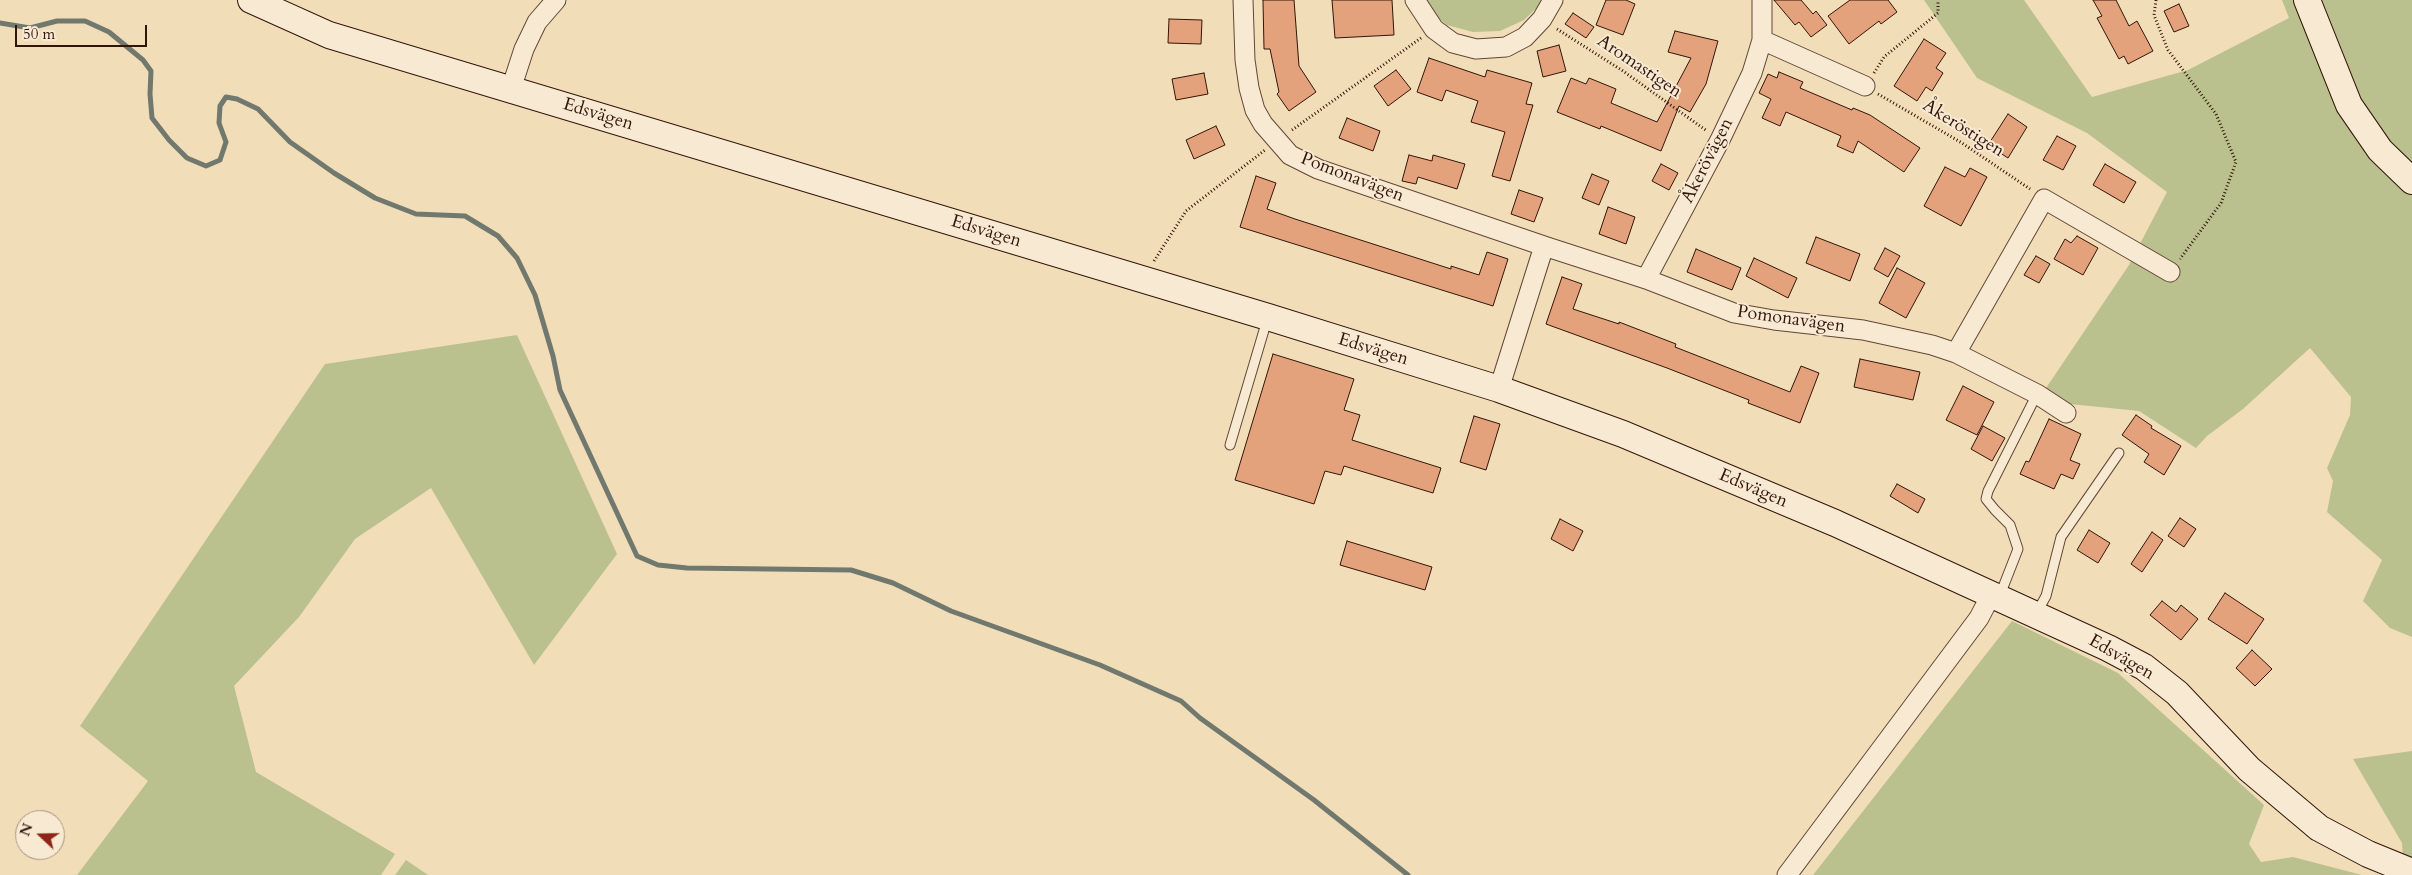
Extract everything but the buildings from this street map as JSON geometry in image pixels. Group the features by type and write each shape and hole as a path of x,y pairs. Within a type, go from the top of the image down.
{"street":[{"name":"Edsvägen","path":"251,0 329,35 1268,317 1499,390 1623,434 1825,519 1996,595 2144,667 2177,693 2249,769 2319,828 2368,854 2412,872"},
{"path":"511,89 524,49 533,31 556,0"},
{"name":"Pomonavägen","path":"1243,0 1245,60 1249,88 1256,110 1277,141 1290,155 1318,169 1646,279 1734,313 1774,320 1863,330 1932,345 1956,353 2037,394 2066,413"},
{"path":"1415,0 1434,29 1454,43 1476,49 1506,47 1526,37 1542,19 1553,0"},
{"name":"Åkerövägen","path":"1646,279 1720,140 1752,73 1762,40 1762,0"},
{"path":"2307,0 2349,105 2380,150 2412,180"},
{"path":"1762,40 1865,86"},
{"path":"1956,353 2044,199 2170,272"},
{"path":"1499,390 1544,246"},
{"path":"1787,875 1996,595"}],"lane":[{"path":"1230,445 1268,317"},
{"path":"1996,595 2018,549 2010,525 1986,499 1988,491 2037,394"},
{"path":"2036,614 2046,596 2061,537 2119,453"}],"path":[{"path":"1865,86 1884,57 1938,13 1938,0"},
{"path":"2156,0 2154,16 2168,50 2216,114 2236,162 2221,203 2170,272"},
{"name":"Aromastigen","path":"1542,19 1624,71 1720,140"},
{"path":"1143,280 1186,211 1277,141 1434,29"},
{"name":"Åkeröstigen","path":"1865,86 1969,148 2044,199"}],"green space":[{"path":"1420,0 1545,0 1524,20 1500,31 1473,32 1447,25 1426,9"},
{"path":"1924,0 2024,0 2092,97 2188,70 2289,18 2282,0 2412,0 2412,637 2390,628 2363,601 2382,560 2327,512 2333,481 2327,468 2350,415 2351,397 2310,348 2243,409 2207,436 2196,448 2139,411 2060,403 2044,391 2129,265 2167,192 2087,133 1977,78"},
{"path":"517,335 617,554 534,665 431,488 355,539 299,617 234,686 256,772 395,854 381,875 77,875 148,781 80,726 325,364"},
{"path":"2012,621 2118,673 2264,805 2249,844 2261,862 2293,857 2362,875 1813,875"},
{"path":"2412,751 2412,875 2404,875 2402,843 2353,759"},
{"path":"406,860 428,875 395,875"}],"waterway":[{"path":"0,23 30,28 57,21 85,21 109,32 143,60 151,71 152,118 169,140 187,158 206,166 220,160 226,142 219,123 220,106 226,97 237,99 258,109 290,142 334,173 375,198 416,214 465,216 498,236 517,258 535,295 553,356 560,390 637,556 658,565 687,568 851,570 893,583 951,611 1100,665 1181,701 1200,718 1314,800 1408,875"}]}
